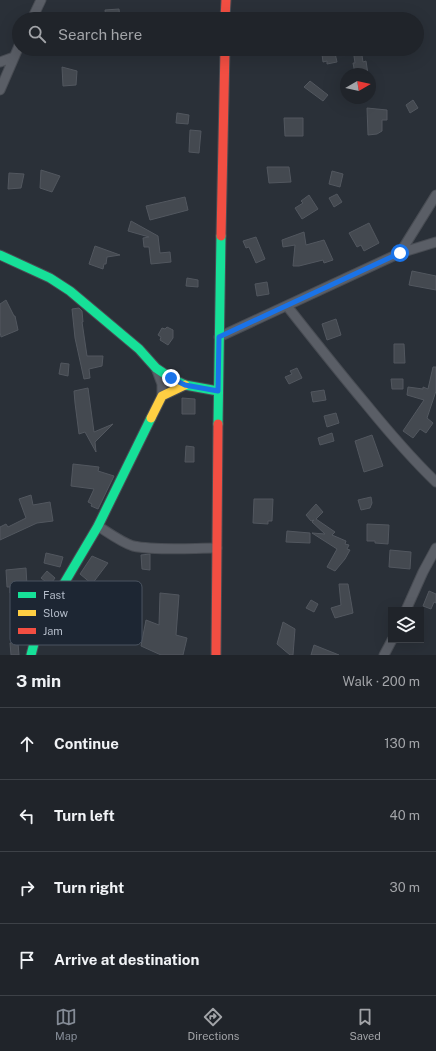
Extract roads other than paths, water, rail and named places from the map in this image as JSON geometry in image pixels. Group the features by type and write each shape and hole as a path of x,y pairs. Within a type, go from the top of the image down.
{"street":[{"path":"35,12 41,0"},
{"path":"225,12 226,0"},
{"path":"216,655 218,391 225,56"},
{"path":"0,62 14,57"},
{"path":"0,90 14,57"},
{"path":"400,253 436,194"},
{"path":"219,337 400,253 436,242"},
{"path":"0,255 50,278 70,291 138,349 156,368 161,377 162,396 98,526 65,581"},
{"path":"287,306 394,438 422,470 436,482"},
{"path":"156,368 185,385 218,391"},
{"path":"162,396 185,385"},
{"path":"98,526 133,546 151,548 217,548"},
{"path":"407,607 423,572 436,548"},
{"path":"384,655 390,643"},
{"path":"31,655 34,645"}]}
